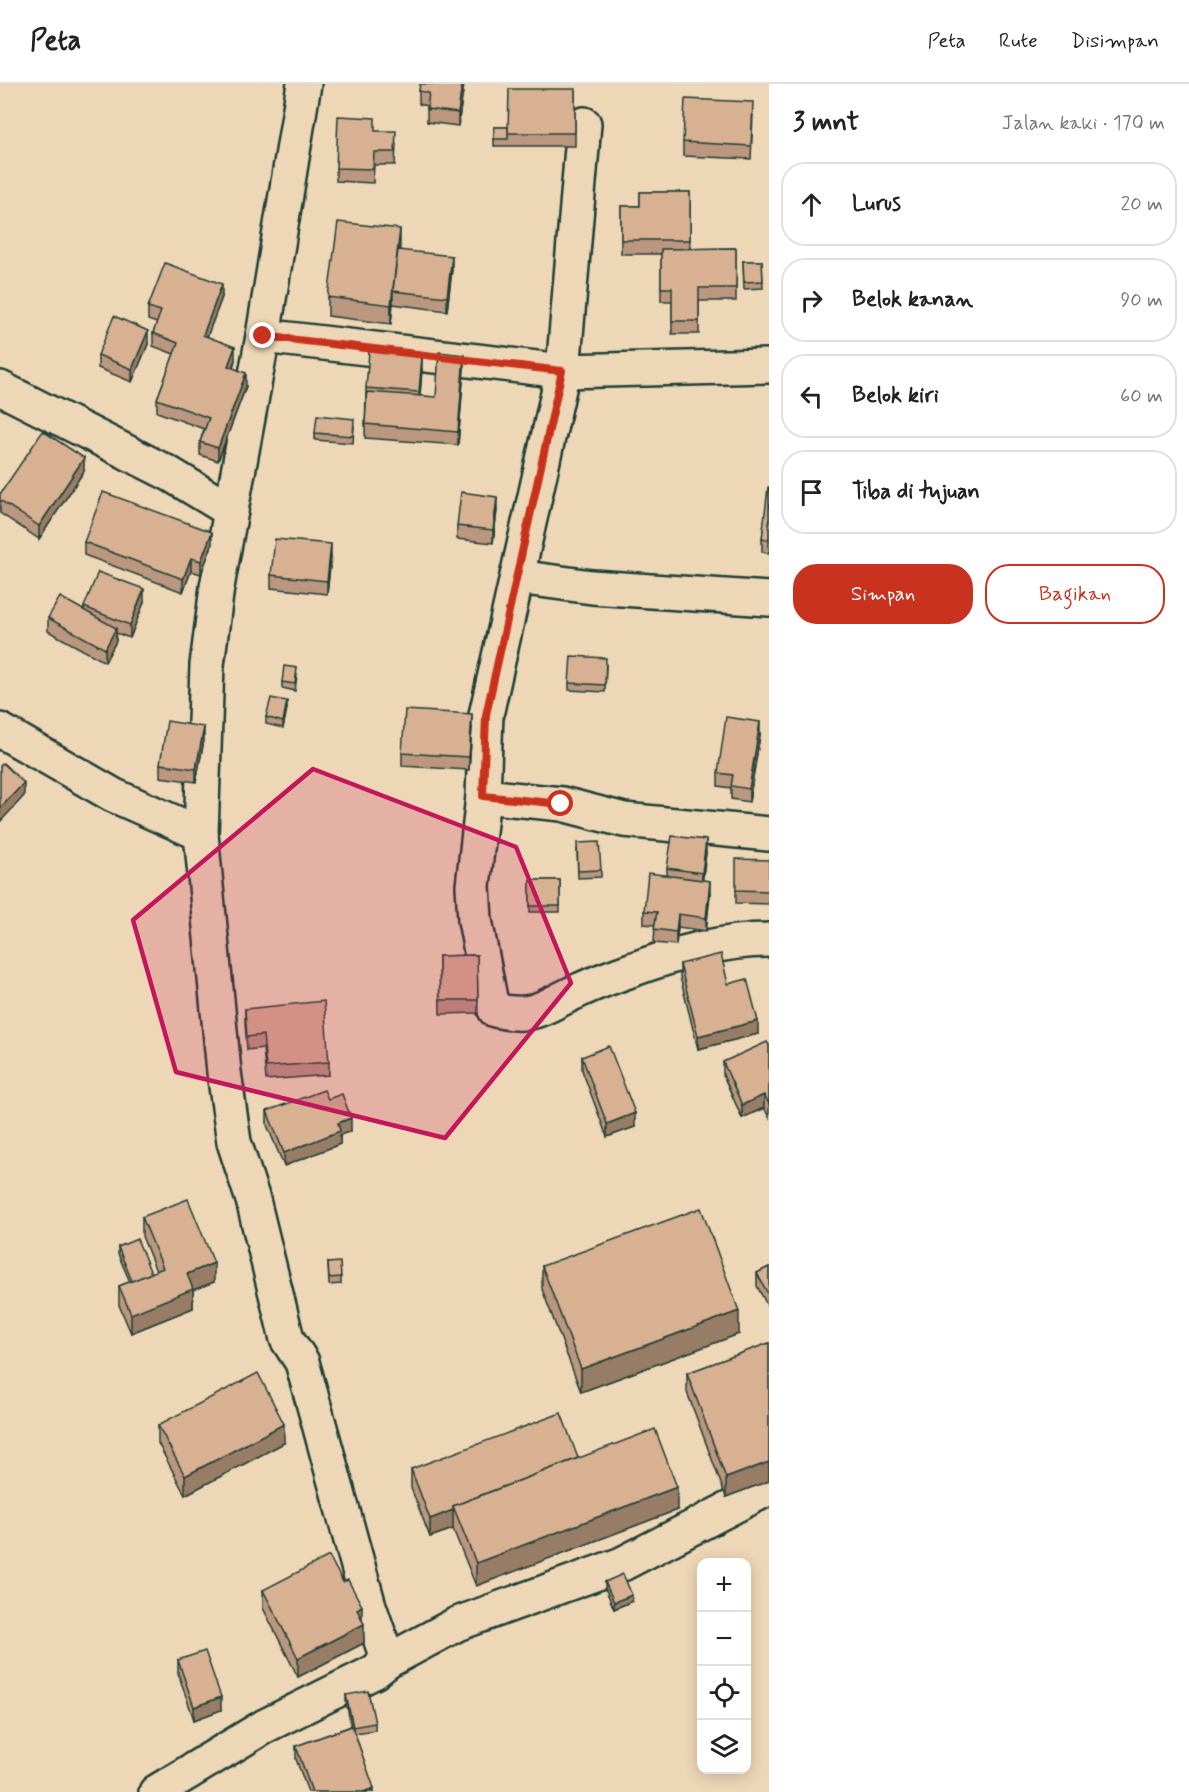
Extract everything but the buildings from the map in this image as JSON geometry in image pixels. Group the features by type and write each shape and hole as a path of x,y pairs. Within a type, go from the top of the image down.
{"street":[{"path":"304,84 207,665 201,834 224,1072 234,1142 253,1200 287,1339 302,1362 369,1606 388,1660"},
{"path":"584,124 562,371 486,715 483,796 473,886 475,920 495,1010 512,1014 532,1014 578,990 678,955 738,940 769,940"},
{"path":"263,336 562,371 769,366"},
{"path":"0,388 170,474 231,511"},
{"path":"517,576 592,587 769,599"},
{"path":"0,730 113,795 201,834"},
{"path":"483,796 561,804 624,820 769,834"},
{"path":"156,1792 265,1726 374,1672 388,1660 457,1624 622,1564 769,1488"}],"highlighted area":[{"path":"313,769 516,847 571,983 445,1138 176,1072 133,920"}],"route":[{"path":"263,336 562,371 486,715 483,796 561,804"}]}
